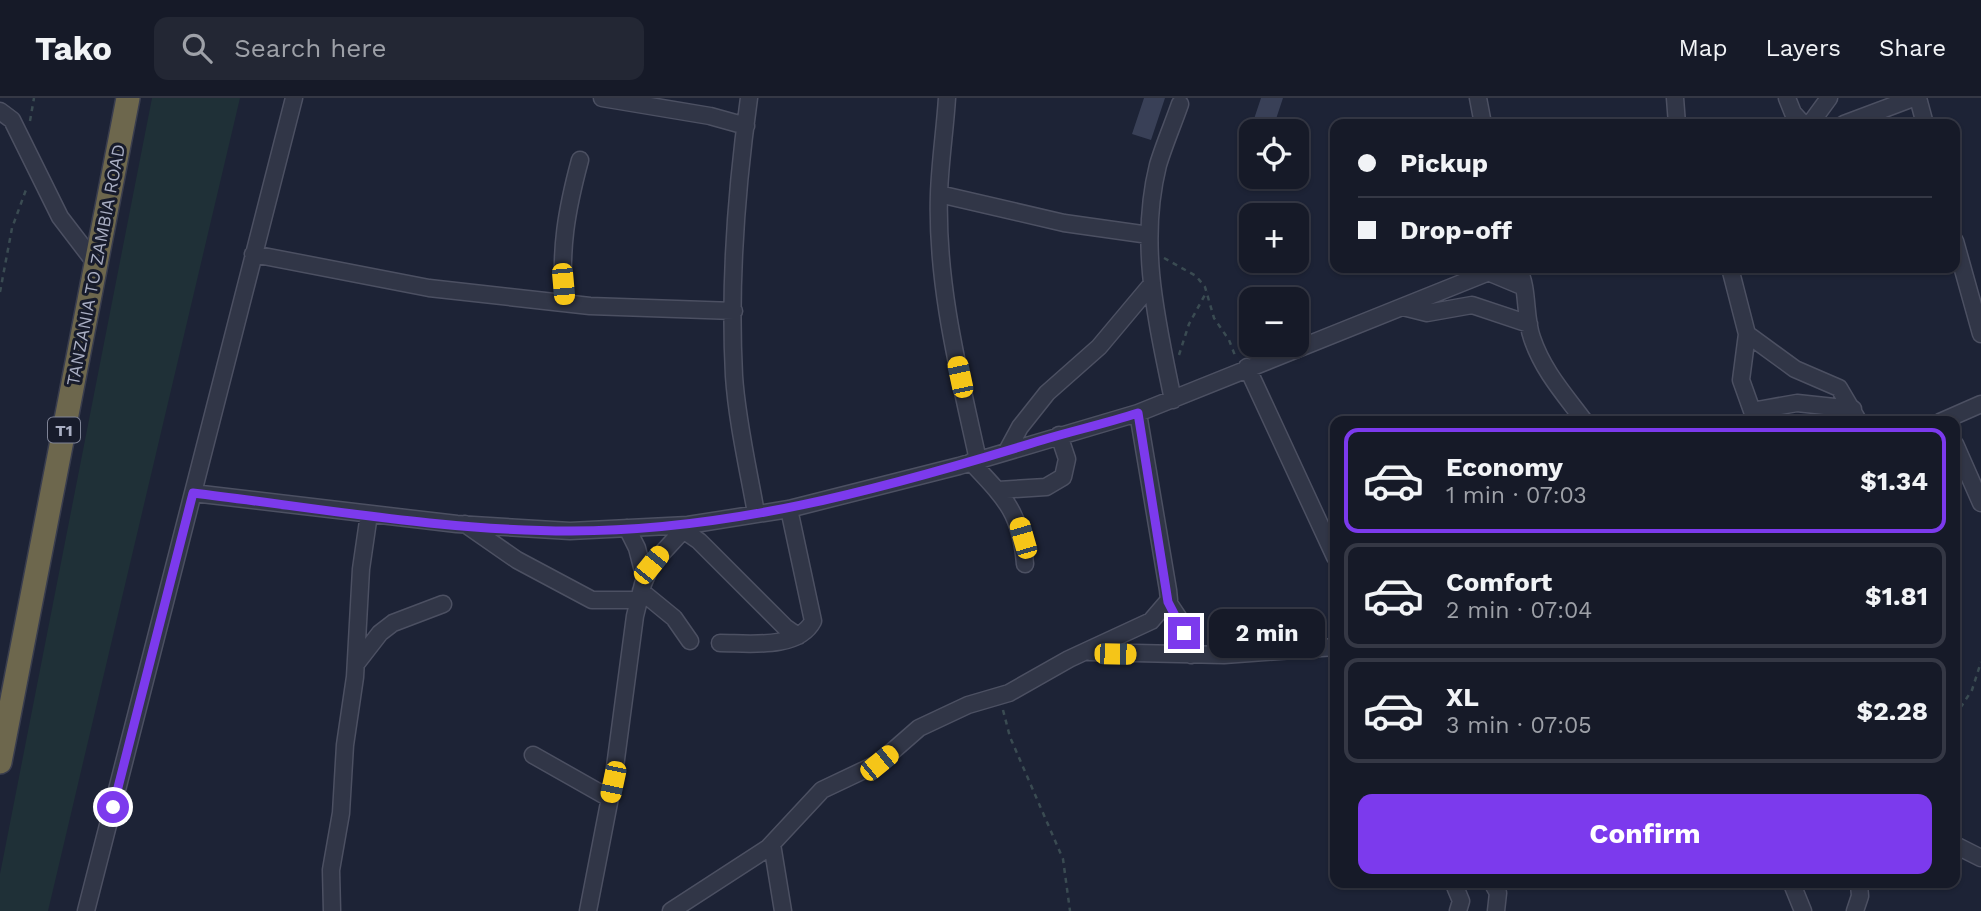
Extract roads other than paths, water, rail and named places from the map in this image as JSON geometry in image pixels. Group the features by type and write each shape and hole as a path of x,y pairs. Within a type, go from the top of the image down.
{"highway":[{"name":"TANZANIA TO ZAMBIA ROAD","path":"0,762 128,98"}],"street":[{"path":"86,911 293,98"},
{"path":"602,98 699,114 746,126"},
{"path":"750,98 734,212 734,378 755,513"},
{"path":"947,98 939,194 941,264 953,345 975,461 1017,519 1025,564"},
{"path":"1478,98 1482,119"},
{"path":"1675,98 1677,119"},
{"path":"1787,98 1798,119"},
{"path":"1814,119 1829,98"},
{"path":"1858,119 1915,98 1923,119"},
{"path":"1173,400 1151,285 1149,214 1158,165 1180,104"},
{"path":"0,110 12,120 60,217 96,264"},
{"path":"565,303 562,237 566,210 580,160"},
{"path":"939,194 1064,223 1149,235"},
{"path":"253,254 429,288 565,303 734,311"},
{"path":"1960,260 1981,334"},
{"path":"193,493 466,524 570,531 686,528 755,513 789,509 975,461 1138,413 1486,273"},
{"path":"1498,273 1524,287"},
{"path":"1520,273 1529,324 1541,358 1567,401 1581,416"},
{"path":"1731,273 1747,334 1741,380 1754,416 1797,403 1856,415"},
{"path":"1007,451 1020,428 1047,393 1092,355 1151,285"},
{"path":"1403,307 1427,313 1472,305 1529,324"},
{"path":"1747,334 1795,369 1839,388 1856,415"},
{"path":"1242,369 1330,548"},
{"path":"1954,416 1981,404"},
{"path":"1138,413 1168,602 1178,617 1191,655"},
{"path":"998,490 1046,487 1063,477 1067,459 1059,435"},
{"path":"1960,455 1981,503"},
{"path":"720,643 768,643 798,636 811,626 813,612 789,509"},
{"path":"331,911 331,870 341,813 345,745 356,664 361,569 369,514"},
{"path":"466,524 517,560 592,600 642,590"},
{"path":"627,528 638,548 642,590 674,618 690,641"},
{"path":"686,528 785,627 798,636"},
{"path":"588,911 642,590 651,565 686,528"},
{"path":"671,911 772,844 822,790 879,763 919,728 968,705 1000,695 1152,621 1168,602"},
{"path":"356,664 380,633 393,623 443,604"},
{"path":"1085,652 1191,655 1281,652 1330,647"},
{"path":"533,755 609,798"},
{"path":"772,844 783,911"},
{"path":"1960,848 1981,858"},
{"path":"1456,888 1461,901 1458,911"},
{"path":"1495,888 1498,893 1496,911"},
{"path":"1794,888 1803,911"},
{"path":"1855,911 1860,896 1859,888"}]}
